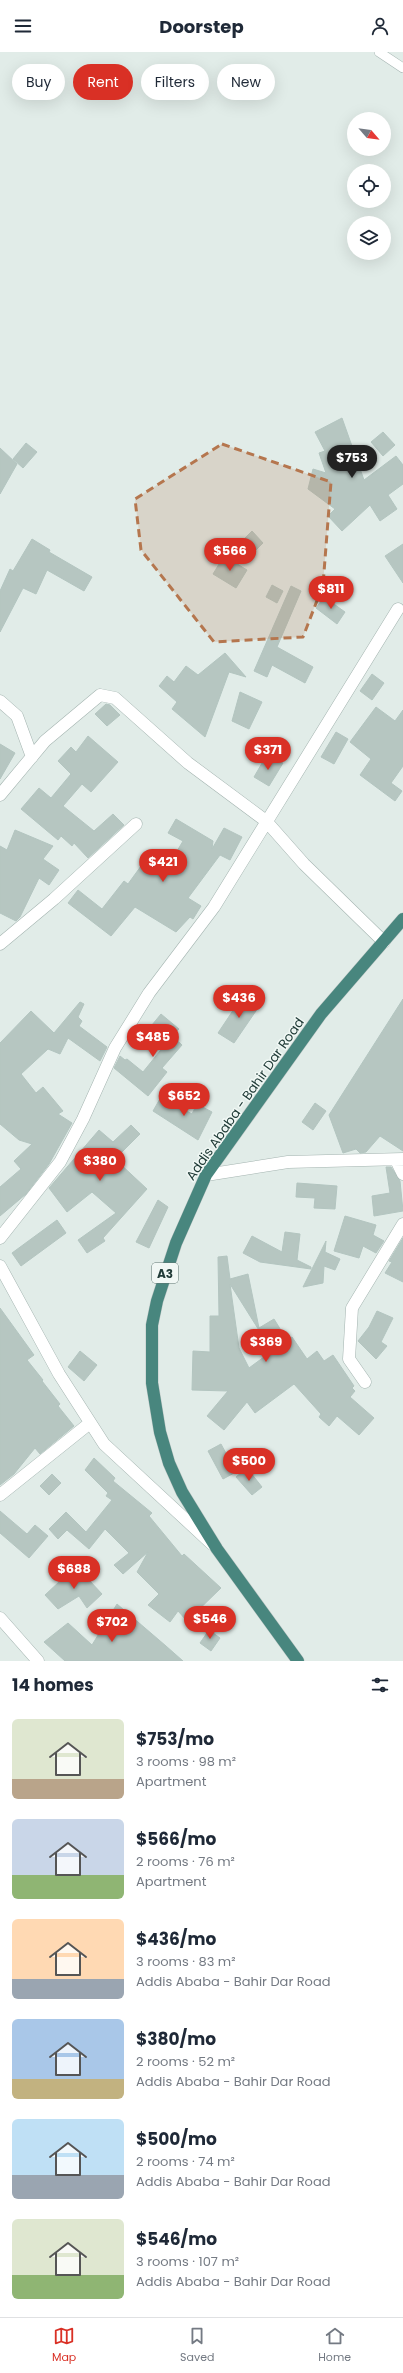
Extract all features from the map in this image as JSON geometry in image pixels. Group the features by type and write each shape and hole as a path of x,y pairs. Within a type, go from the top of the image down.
{"highway":[{"name":"Addis Ababa - Bahir Dar Road","path":"298,1661 217,1549 182,1492 169,1463 160,1432 152,1383 152,1325 157,1300 176,1243 206,1175 321,1014 403,919"}],"street":[{"path":"0,1238 60,1162 83,1119 115,1048 141,1005 214,907 398,609"},
{"path":"0,795 45,741 100,695 115,698 188,763 266,821 304,864 384,942"},
{"path":"0,701 17,716 32,757"},
{"path":"0,944 54,899 136,824"},
{"path":"206,1175 288,1162 399,1159 403,1174"},
{"path":"365,1382 349,1359 352,1308 403,1224"},
{"path":"0,1266 59,1374 104,1444 217,1549"},
{"path":"0,1496 90,1423"},
{"path":"0,1618 38,1661"}],"lane":[{"path":"379,52 403,68"}],"highlighted area":[{"path":"222,444 331,482 323,585 303,637 214,642 141,550 135,499"}],"building":[{"path":"342,418 364,480 396,456 403,465 403,484 388,495 397,509 380,521 370,505 342,531 328,516 335,509 308,489 313,469 326,473 319,453 325,451 315,432"},
{"path":"383,432 395,445 383,456 371,442"},
{"path":"26,443 37,452 23,468 13,459"},
{"path":"0,448 17,464 0,494"},
{"path":"252,531 263,543 253,553 241,542"},
{"path":"32,539 50,550 49,552 92,577 84,591 47,570 36,594 23,588 0,632 0,591 10,569 13,571"},
{"path":"403,544 403,583 385,556"},
{"path":"224,556 247,570 236,588 213,574"},
{"path":"272,585 283,591 277,603 266,597"},
{"path":"291,586 301,591 277,647 313,667 305,683 272,665 267,677 254,671"},
{"path":"324,597 345,612 337,624 316,608"},
{"path":"225,653 246,677 229,672 205,737 172,709 177,702 159,686 167,676 174,682 186,666 198,675"},
{"path":"372,674 384,683 372,700 360,691"},
{"path":"240,692 262,702 249,729 232,721"},
{"path":"106,704 110,705 120,715 107,726 95,714"},
{"path":"376,707 395,721 403,710 403,766 391,783 402,791 395,801 360,775 371,759 350,742"},
{"path":"336,732 348,739 334,764 321,757"},
{"path":"88,736 118,762 91,792 82,784 63,806 94,831 113,814 124,825 88,858 74,843 72,846 61,836 58,840 21,809 39,788 51,798 71,774 58,761 71,747 76,752"},
{"path":"0,744 15,753 0,779"},
{"path":"265,758 283,763 269,786 254,777"},
{"path":"176,819 213,841 212,849 224,828 242,837 230,860 220,855 188,898 201,906 193,919 190,917 176,932 135,907 111,936 68,903 78,890 102,909 124,881 128,884 149,855 167,868 183,841 168,833"},
{"path":"15,830 53,846 43,859 59,870 49,885 39,878 20,917 16,921 0,913 0,846 7,850"},
{"path":"244,994 260,1005 234,1043 218,1033"},
{"path":"403,999 403,1151 380,1136 366,1152 360,1153 356,1149 343,1153 329,1115"},
{"path":"80,1002 84,1004 78,1017 82,1021 79,1026 107,1047 100,1061 68,1038 60,1054 48,1049 21,1074 36,1093 43,1087 63,1111 58,1114 72,1123 49,1164 26,1194 0,1216 0,1187 21,1169 14,1161 32,1144 19,1140 0,1124 0,1043 31,1011 54,1033"},
{"path":"161,1014 179,1029 172,1036 182,1045 162,1068 167,1072 148,1096 114,1068 120,1056 125,1060 127,1059 143,1072 164,1046 147,1031"},
{"path":"161,1097 192,1114 197,1104 212,1112 198,1140 153,1111"},
{"path":"315,1103 326,1111 313,1130 302,1122"},
{"path":"131,1125 140,1134 117,1157 117,1161 147,1189 103,1238 105,1241 87,1253 78,1240 116,1213 92,1192 67,1212 49,1188 99,1130 113,1142"},
{"path":"386,1167 391,1167 400,1181 403,1211 374,1216 372,1196 390,1193"},
{"path":"297,1183 337,1186 335,1209 314,1208 315,1198 296,1197"},
{"path":"158,1200 168,1207 149,1248 136,1242"},
{"path":"345,1216 376,1225 373,1235 384,1241 376,1253 363,1246 359,1258 334,1251"},
{"path":"57,1220 66,1233 21,1266 12,1253"},
{"path":"285,1232 300,1234 297,1260 311,1267 311,1269 260,1262 243,1253 252,1236 282,1252"},
{"path":"403,1238 403,1282 385,1273 392,1262 389,1261"},
{"path":"326,1241 325,1252 340,1259 335,1270 324,1266 323,1283 303,1287"},
{"path":"227,1256 230,1279 248,1274 259,1328 274,1319 287,1340 292,1337 307,1359 317,1351 324,1361 333,1355 354,1386 352,1388 355,1391 350,1397 374,1418 359,1435 337,1416 329,1426 319,1417 321,1414 294,1384 255,1413 247,1402 224,1430 207,1416 228,1391 192,1390 193,1351 210,1352 210,1316 219,1316 218,1257","holes":["230,1284 272,1351 249,1368 239,1348"]},
{"path":"0,1308 34,1355 27,1360 60,1404 58,1406 74,1426 40,1454 35,1448 14,1474 0,1485"},
{"path":"377,1311 393,1318 381,1342 387,1346 376,1359 358,1341 369,1327"},
{"path":"80,1351 97,1365 84,1381 68,1367"},
{"path":"221,1444 236,1472 223,1479 208,1451"},
{"path":"94,1458 115,1478 113,1481 152,1513 149,1516 182,1556 184,1554 221,1588 187,1621 178,1611 170,1622 148,1605 159,1594 137,1572 148,1552 123,1574 114,1565 129,1553 105,1529 89,1549 67,1530 58,1539 49,1529 66,1512 86,1532 112,1500 106,1496 108,1493 85,1470"},
{"path":"247,1468 262,1487 252,1495 236,1477"},
{"path":"52,1474 61,1483 49,1495 40,1486"},
{"path":"0,1511 27,1534 35,1525 48,1536 29,1558 0,1533"},
{"path":"76,1566 102,1594 87,1608 79,1596 58,1609 45,1595"},
{"path":"117,1604 183,1661 65,1661 44,1642 68,1623 92,1645"},
{"path":"209,1630 220,1638 211,1651 200,1643"}]}
